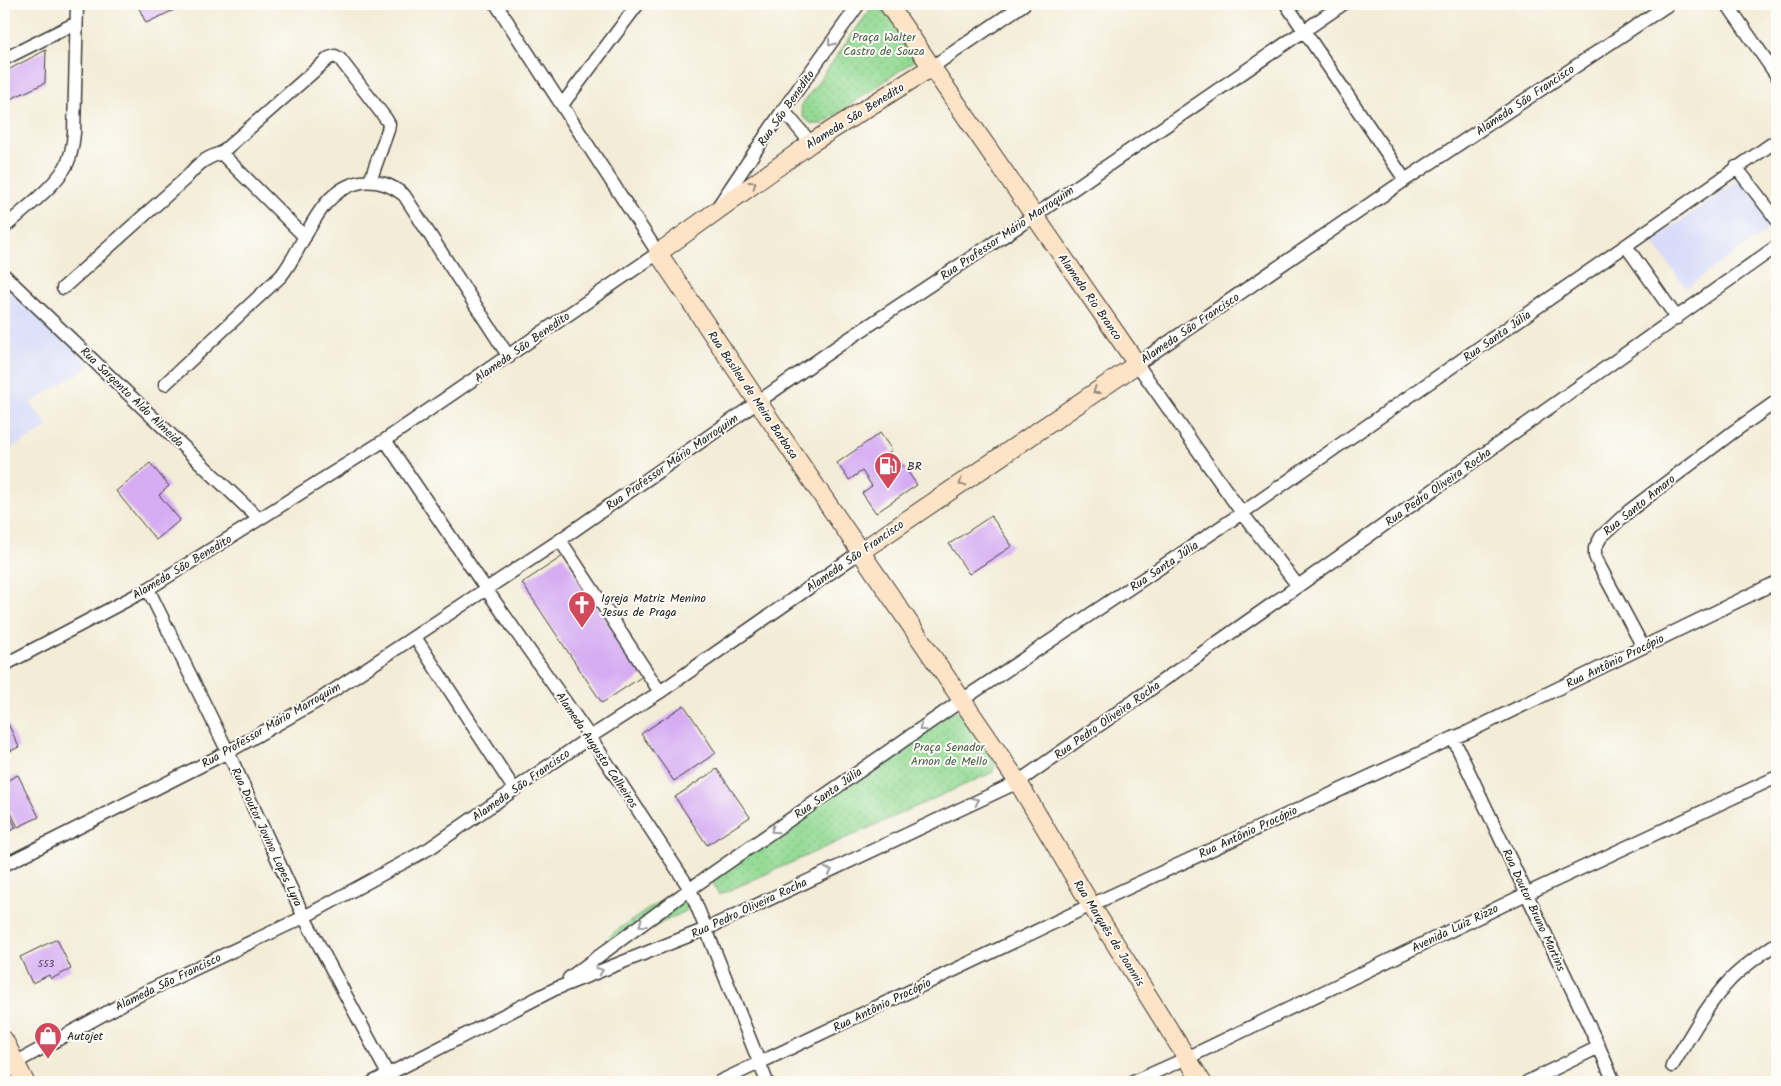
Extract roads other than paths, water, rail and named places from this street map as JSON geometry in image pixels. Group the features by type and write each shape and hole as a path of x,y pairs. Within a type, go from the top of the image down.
{"street":[{"path":"4,228 57,178 68,163 74,133 77,4"},
{"name":"Rua Basileu de Meira Barbosa","path":"496,4 658,253 1018,782"},
{"path":"562,106 638,4"},
{"name":"Rua São Benedito","path":"714,213 783,110 859,4"},
{"name":"Alameda Rio Branco","path":"888,4 1136,364 1242,513 1298,586"},
{"name":"Alameda São Benedito","path":"4,665 148,589 385,440 509,357 811,143 932,67 1024,4"},
{"path":"1286,4 1405,180"},
{"name":"Rua Professor Mário Marroquim","path":"4,865 228,752 316,702 560,540 758,402 1343,4"},
{"name":"Alameda São Francisco","path":"15,1063 135,997 304,917 430,848 1405,180 1668,4"},
{"path":"1727,4 1777,76"},
{"path":"4,59 76,23"},
{"path":"63,288 185,179 199,164 207,158 221,153 329,58 335,56 340,59 388,124 388,130 370,182"},
{"path":"783,110 811,143"},
{"name":"Rua Santa Júlia","path":"555,988 690,889 962,700 1242,513 1773,143"},
{"path":"221,153 305,237"},
{"path":"1736,167 1777,220"},
{"path":"165,384 281,276 290,265 325,205 334,194 346,186 370,182 385,183 404,195 509,357"},
{"path":"1626,246 1677,318"},
{"name":"Rua Pedro Oliveira Rocha","path":"372,1082 390,1078 555,988 706,929 1018,782 1777,246"},
{"name":"Rua Sargento Aldo Almeida","path":"4,275 259,519"},
{"name":"Rua Santo Amaro","path":"1643,647 1600,567 1595,556 1595,548 1601,537 1629,511 1777,401"},
{"name":"Alameda Augusto Calheiros","path":"385,440 486,589 590,737 690,889 767,1082"},
{"path":"560,540 660,692"},
{"name":"Rua Antônio Procópio","path":"718,1082 1091,905 1468,732 1777,582"},
{"name":"Rua Doutor Jovino Lopes Lyra","path":"148,589 228,752 304,917 390,1078"},
{"path":"415,637 514,789"},
{"name":"Rua Doutor Bruno Martins","path":"1452,738 1599,1046 1614,1082"},
{"name":"Avenida Luiz Rizzo","path":"1133,1082 1187,1058 1526,894 1777,777"},
{"name":"Rua Marquês de Joannis","path":"1018,782 1091,905 1202,1082"},
{"path":"1672,1066 1701,1018 1730,980 1754,958 1777,943"},
{"path":"4,1040 25,1082"},
{"path":"1527,1082 1599,1046"}],"place":[{"name":"BR","path":"888,490"},
{"name":"Igreja Matriz Menino Jesus de Praga","path":"582,629"},
{"name":"Autojet","path":"48,1060"}],"park label":[{"name":"Praça Walter Castro de Souza","path":"884,44"},
{"name":"Praça Senador Arnon de Mello","path":"949,754"}]}
